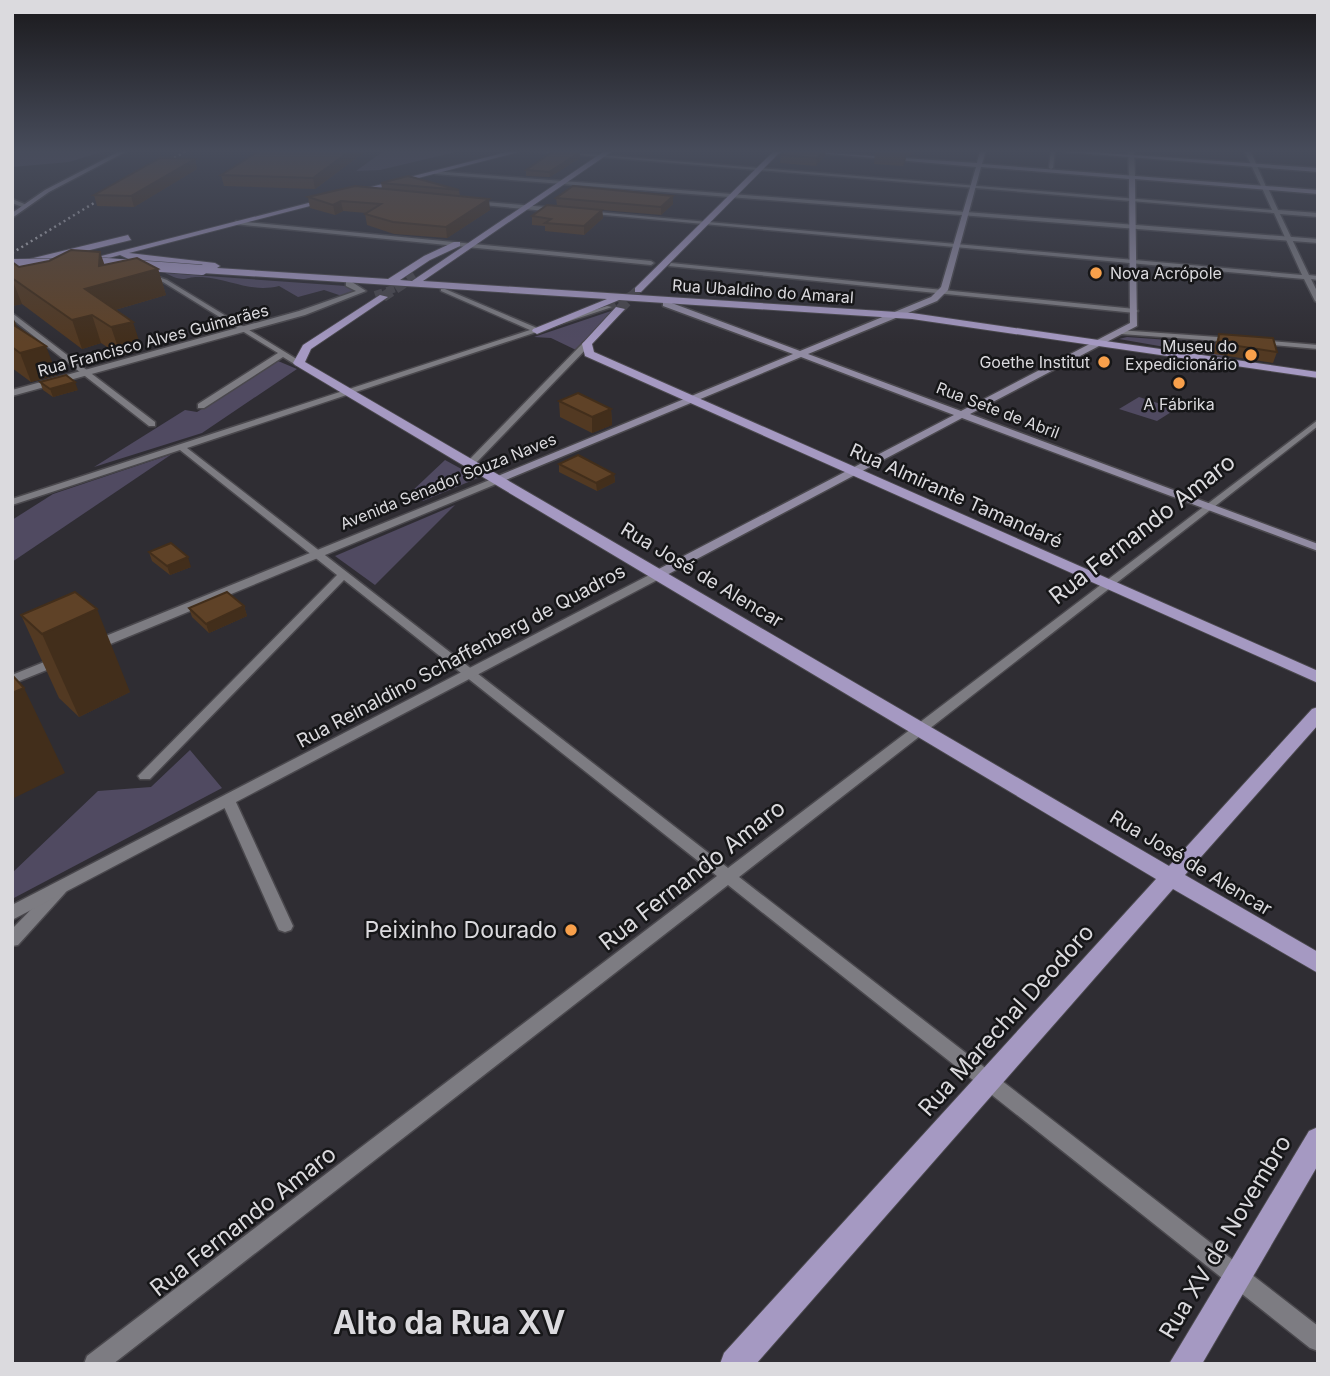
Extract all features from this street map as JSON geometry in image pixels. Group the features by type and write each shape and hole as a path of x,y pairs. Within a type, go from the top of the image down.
{"main road":[{"path":"197,222 229,214"},
{"path":"30,275 270,214"},
{"path":"389,282 427,258 457,244 503,214"},
{"path":"299,360 516,214"},
{"path":"643,297 692,222 700,214"},
{"path":"590,351 615,303 650,263 675,250 716,214"},
{"path":"942,292 965,214"},
{"path":"1121,332 1135,324 1133,214"},
{"path":"12,266 140,235"},
{"path":"413,283 457,244"},
{"path":"590,351 680,256 675,250"},
{"path":"124,251 124,255 133,258 333,279"},
{"path":"12,266 109,266 199,271"},
{"name":"Rua Ubaldino do Amaral","path":"199,271 413,283 615,303"},
{"name":"Rua Ubaldino do Amaral","path":"199,271 349,284 413,283 467,295 615,303 643,297 897,315 1318,375"},
{"name":"Avenida Senador Souza Naves","path":"497,480 897,315 942,292"},
{"path":"299,360 307,347 379,296"},
{"name":"Rua Ubaldino do Amaral","path":"643,297 666,304"},
{"path":"688,302 709,317"},
{"path":"537,331 615,303"},
{"name":"Rua Sete de Abril","path":"666,304 709,317 1318,548"},
{"name":"Rua Reinaldino Schaffenberg de Quadros","path":"657,575 1121,332"},
{"name":"Rua Almirante Tamandaré","path":"590,351 692,400 1318,678"},
{"name":"Rua José de Alencar","path":"299,360 348,393 1318,964"},
{"name":"Rua Marechal Deodoro","path":"735,1364 1318,713"},
{"name":"Rua XV de Novembro","path":"1184,1364 1318,1140"}],"street":[{"path":"599,214 1318,278"},
{"path":"968,214 1318,241"},
{"path":"1277,214 1318,301"},
{"path":"236,223 650,263"},
{"path":"671,265 1135,310"},
{"name":"Rua José de Alencar","path":"51,270 153,275 299,360"},
{"name":"Rua Francisco Alves Guimarães","path":"302,313 362,291 349,284"},
{"path":"467,295 537,331"},
{"name":"Rua Francisco Alves Guimarães","path":"12,393 249,331 263,324 302,313 379,296"},
{"path":"12,315 152,424"},
{"path":"12,502 537,331"},
{"path":"1121,332 1239,341"},
{"path":"1252,342 1318,346"},
{"path":"470,464 574,358 590,351"},
{"path":"201,405 284,353"},
{"name":"Rua Fernando Amaro","path":"95,1364 1318,422"},
{"path":"181,447 1318,1340"},
{"name":"Avenida Senador Souza Naves","path":"12,680 497,480"},
{"path":"145,776 344,574"},
{"name":"Rua Reinaldino Schaffenberg de Quadros","path":"12,913 657,575"},
{"path":"228,800 285,926"},
{"path":"12,940 62,887"}],"shaded area":[{"path":"165,273 346,286 357,292 345,297 324,290 298,297 279,286 250,287 212,278 181,279"},
{"path":"617,309 576,350 551,338 534,337"},
{"path":"1127,337 1224,344 1228,358 1119,339"},
{"path":"278,361 297,369 202,433 94,467 185,410 197,412"},
{"path":"1139,397 1176,409 1157,421 1119,409"},
{"path":"172,454 12,562 12,520 53,494"},
{"path":"445,460 478,478 423,501 410,493"},
{"path":"455,505 375,585 335,556"},
{"path":"190,750 222,788 12,899 12,873 98,791 151,787"}],"building":[{"path":"366,214 466,214 446,227 393,222"},
{"path":"597,214 584,226 545,223 551,219 532,216"},
{"path":"71,250 100,252 99,266 137,258 158,269 85,289 133,322 111,327 92,315 72,320 12,278 12,262 19,267 49,261"},
{"path":"12,324 46,346 20,353 12,347"},
{"path":"1219,334 1273,338 1277,352 1218,343"},
{"path":"66,375 75,382 50,389 40,382"},
{"path":"578,393 611,409 592,417 559,401"},
{"path":"578,455 614,474 596,483 559,464"},
{"path":"171,543 188,557 167,566 149,552"},
{"path":"75,592 97,609 42,634 21,615"},
{"path":"227,592 244,606 206,624 189,608"},
{"path":"12,675 24,688 12,693"}],"tunnel":[{"path":"383,297 415,276"},
{"path":"375,295 396,288"},
{"path":"620,309 638,290"},
{"path":"609,307 636,292"}],"railway":[{"path":"12,253 76,214"}],"place":[{"name":"Nova Acrópole","path":"1096,273"},
{"name":"Museu do Expedicionário","path":"1251,355"},
{"name":"Goethe Institut","path":"1104,362"},
{"name":"A Fábrika","path":"1179,383"},
{"name":"Peixinho Dourado","path":"571,930"}],"district":[{"name":"Alto da Rua XV","path":"449,1322"}]}
